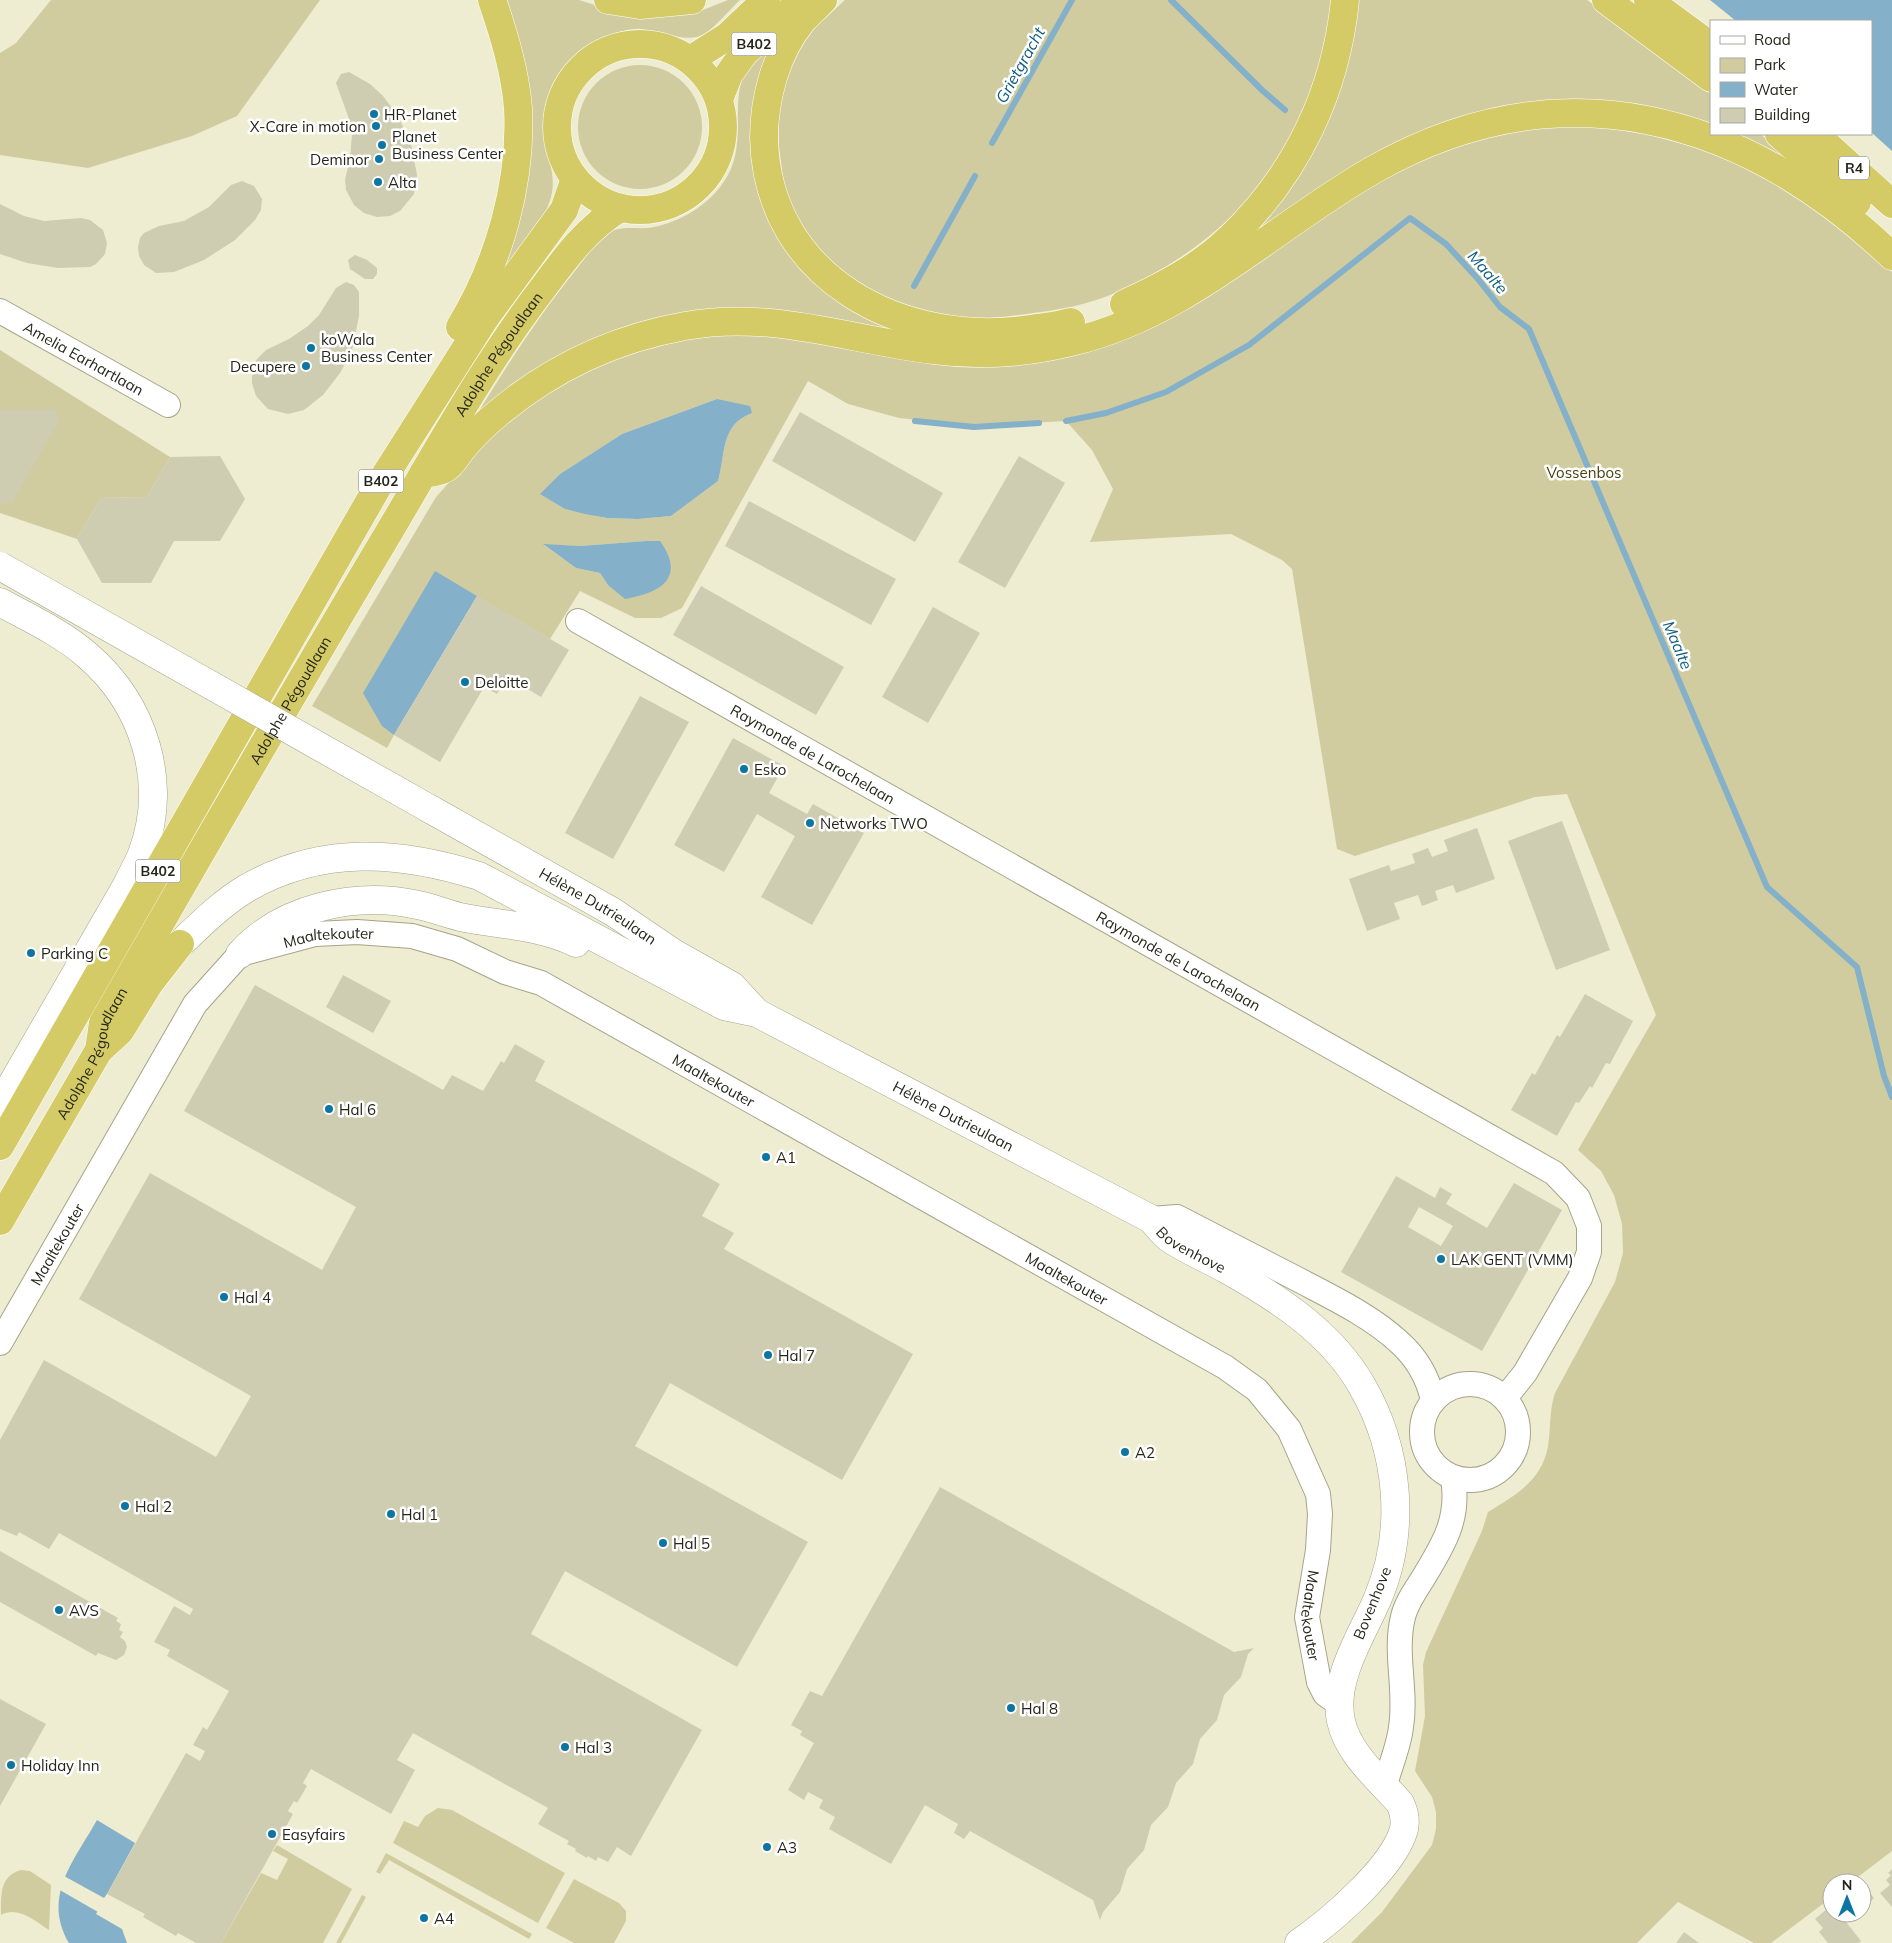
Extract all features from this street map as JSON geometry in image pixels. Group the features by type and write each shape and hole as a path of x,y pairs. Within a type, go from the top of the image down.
{"highway":[{"path":"452,369 454,336 476,301 495,250 504,225 517,164 518,107 509,51 492,0"},
{"path":"608,0 640,5 692,0"},
{"name":"B402","path":"690,60 728,36 766,0"},
{"name":"B402","path":"719,99 730,74 744,53 802,0"},
{"path":"823,0 802,21 784,50 770,86 764,119 764,157 773,198 788,228 811,262 837,286 868,305 904,320 939,330 975,333 1016,332 1065,324 1108,311 1153,290 1197,264 1230,239 1265,200 1310,129 1329,82 1341,39 1345,0"},
{"path":"1606,0 1710,77"},
{"path":"1648,0 1710,45"},
{"path":"633,44 663,47 690,60 707,77 719,99 724,128 718,157 702,183 678,201 650,210 620,208 595,197 575,179 561,153 557,124 563,94 580,69 604,52 633,44"},
{"path":"423,474 447,468 488,421 526,391 567,366 616,344 644,334 688,325 734,320 775,322 934,350 971,353 1018,351 1071,342 1116,328 1168,304 1223,271 1373,170 1423,145 1479,125 1531,115 1578,113 1626,116 1672,125 1723,144 1773,166 1818,194 1865,230 1892,256"},
{"path":"1780,135 1853,199 1892,237"},
{"name":"R4","path":"1816,135 1892,204"},
{"name":"Adolphe Pégoudlaan","path":"0,1146 377,488 490,311 564,210 575,179"},
{"name":"Adolphe Pégoudlaan","path":"0,1221 99,1050 103,1023 466,400 526,311 579,241 602,219 620,208"},
{"path":"99,1050 120,1031 149,984 180,944"}],"street":[{"name":"Amelia Earhartlaan","path":"0,311 168,405"},
{"name":"Hélène Dutrieulaan","path":"0,566 613,912 675,954 732,986 757,1013"},
{"path":"0,602 63,638 86,654 111,677 128,702 144,735 152,769 151,813 142,853 127,884 0,1105"},
{"name":"Raymonde de Larochelaan","path":"578,621 1554,1173 1578,1198 1589,1226 1589,1252 1580,1278 1525,1373 1505,1398"},
{"path":"180,944 212,913 247,888 283,871 323,859 363,855 422,861 479,876 629,956"},
{"path":"240,954 254,938 298,914 351,901 383,900 417,904 463,918 542,931 573,941 605,957 629,956"},
{"name":"Maaltekouter","path":"0,1343 195,1004 240,954 315,934 357,932 412,936 458,949 504,972 541,983 1225,1367 1257,1390 1289,1429 1318,1494 1320,1514 1318,1550 1307,1617 1319,1682 1325,1694 1339,1704"},
{"name":"Hélène Dutrieulaan","path":"629,956 724,1006 757,1013 1151,1219"},
{"path":"1151,1219 1177,1217 1325,1294 1370,1320 1399,1342 1417,1361 1430,1386 1433,1400"},
{"name":"Bovenhove","path":"1151,1219 1169,1238 1269,1295 1315,1329 1342,1355 1362,1385 1374,1409 1391,1462 1397,1498 1393,1548 1378,1598 1346,1669 1339,1704 1341,1722 1347,1740 1400,1803 1405,1815 1404,1828 1397,1845 1351,1902 1326,1924 1299,1943"},
{"path":"1477,1384 1492,1388 1505,1398 1515,1411 1519,1427 1518,1444 1512,1458 1500,1471 1486,1478 1469,1481 1453,1478 1434,1464 1423,1444 1422,1429 1425,1414 1433,1400 1453,1387 1477,1384"},
{"path":"1385,1785 1401,1727 1400,1636 1404,1615 1415,1591 1445,1543 1452,1520 1456,1496 1453,1478"}],"green space":[{"path":"51,0 320,0 237,116 192,136 88,168 0,155 0,53 16,43"},
{"path":"505,0 579,0 624,14 663,15 703,10 728,0 740,0 714,27 697,37 673,36 641,29 626,30 591,43 570,60 557,79 547,100 543,122 553,181 551,197 532,236 488,295 506,252"},
{"path":"845,0 1334,0 1327,49 1302,115 1285,152 1270,175 1254,194 1217,229 1177,260 1133,285 1101,299 1052,310 1002,317 970,319 923,312 897,304 872,292 850,277 829,259 811,238 797,215 786,190 779,144 779,126 780,108 789,72 805,41 819,23"},
{"path":"1357,0 1587,0 1710,91 1710,130 1507,110 1234,251 1270,210"},
{"path":"782,37 769,213 898,329 897,335 657,320 463,437 530,331 600,239 610,232 623,228 647,228 674,221 693,211 717,191 731,169 735,154 739,96 746,70"},
{"path":"640,65 664,70 684,83 697,103 702,127 697,151 684,171 664,184 640,189 616,184 596,171 583,151 578,127 583,103 596,83 616,70"},
{"name":"Vossenbos","path":"1578,125 1624,128 1719,154 1768,177 1857,239 1892,272 1892,1851 1863,1873 1822,1873 1822,1905 1771,1943 1754,1943 1678,1902 1637,1943 1351,1943 1382,1912 1432,1845 1436,1829 1436,1812 1432,1797 1415,1771 1425,1716 1423,1665 1426,1652 1482,1531 1488,1512 1526,1486 1540,1469 1548,1446 1555,1393 1615,1282 1623,1253 1622,1224 1614,1195 1601,1171 1578,1150 1656,1015 1567,794 1535,797 1355,856 1337,849 1292,569 1282,560 1231,534 1090,542 1113,489 1092,450 1066,421 973,426 899,418 848,404 808,381 682,608 661,618 635,618 580,591 550,639 435,572 394,735 387,748 312,706 436,497 496,430 533,401 611,358 690,337 734,332 1020,362 1316,222 1379,181 1428,156 1482,136 1532,127","holes":["717,399 752,413 742,418 729,432 718,481 671,516 638,519 606,518 565,509 541,494 560,474 622,434","660,541 608,585 600,573 576,568 544,545 580,546"]},
{"path":"1723,135 1761,135 1817,181"},
{"path":"0,350 170,457 147,497 101,498 77,539 0,513"},
{"path":"438,1808 452,1810 565,1873 538,1923 393,1843 404,1821 418,1827 425,1816"},
{"path":"277,1845 352,1889 323,1943 221,1943 261,1873 277,1880 288,1859 273,1851"},
{"path":"386,1853 532,1934 529,1939 389,1860 380,1874 376,1872"},
{"path":"21,1870 30,1871 51,1885 49,1930 31,1918 19,1913 13,1912 1,1915 1,1900 5,1881 9,1876"},
{"path":"574,1879 619,1903 626,1911 626,1921 614,1943 574,1943 546,1928"},
{"path":"362,1895 366,1897 341,1943 336,1943"}],"water":[{"path":"1710,0 1892,0 1892,151 1872,133 1872,20 1735,20"},
{"path":"717,399 750,406 752,413 742,418 729,432 718,481 671,516 638,519 607,518 565,509 540,494 560,474 622,434"},
{"path":"660,541 668,554 671,565 670,574 665,582 649,593 625,599 608,585 600,573 576,568 543,544 580,546"},
{"path":"435,571 477,596 394,735 382,726 363,693"},
{"path":"97,1820 135,1843 96,1914 122,1929 127,1943 69,1943 62,1926 59,1910 60,1894 64,1879"}],"pier":[{"path":"64,1876 104,1898 107,1894 109,1895 100,1913 124,1927 58,1889"}],"building":[{"name":"Planet Business Center","path":"349,72 370,84 383,96 398,116 411,144 417,175 414,194 400,211 390,216 377,217 364,213 354,205 346,190 345,180 350,158 352,135 348,116 336,83 341,74"},
{"path":"242,181 254,186 262,199 261,210 255,220 235,240 204,260 174,272 156,273 144,265 139,256 138,247 140,238 144,233 159,226 184,221 209,207 231,185"},
{"path":"0,204 24,216 44,221 81,218 90,220 103,230 107,243 105,254 96,264 90,267 58,268 27,263 0,254"},
{"path":"355,255 367,260 377,268 377,274 373,279 365,279 350,269 348,260"},
{"name":"koWala Business Center","path":"346,282 354,285 359,292 359,316 352,350 340,373 323,395 304,410 288,414 268,409 256,396 252,383 252,370 257,359 266,350 289,339 308,326 319,315 336,288"},
{"path":"0,409 55,409 59,421 12,503 0,504"},
{"path":"800,412 943,493 915,542 772,461"},
{"path":"220,456 245,499 220,541 174,541 151,583 102,583 77,539 101,498 147,497 170,457"},
{"path":"1019,456 1065,483 1005,588 958,562"},
{"path":"749,501 896,579 871,625 725,546"},
{"path":"701,586 844,667 816,715 673,635"},
{"name":"Deloitte","path":"477,596 569,650 541,697 506,676 497,694 484,687 440,762 394,735"},
{"path":"933,607 980,633 928,723 882,697"},
{"path":"640,696 689,722 613,859 565,833"},
{"name":"Networks TWO","path":"733,738 784,766 769,793 807,814 813,804 864,833 812,925 761,897 795,836 757,814 724,872 674,845"},
{"path":"1562,821 1610,950 1556,970 1508,841"},
{"path":"1477,828 1495,879 1456,893 1453,885 1435,891 1438,900 1422,906 1418,895 1394,903 1400,919 1367,931 1349,879 1389,865 1391,871 1415,863 1412,854 1428,848 1432,857 1448,851 1444,840"},
{"path":"343,975 391,1001 373,1033 326,1007"},
{"path":"255,985 443,1090 452,1075 483,1091 501,1061 504,1063 515,1044 545,1061 535,1081 720,1184 702,1216 734,1233 724,1249 913,1354 842,1480 670,1383 635,1446 808,1542 737,1667 565,1571 531,1634 702,1730 631,1856 617,1847 608,1862 598,1857 596,1861 588,1856 587,1858 567,1844 569,1841 538,1824 548,1808 413,1733 397,1760 415,1770 391,1814 311,1769 303,1783 307,1786 297,1803 294,1801 288,1811 293,1814 221,1943 196,1943 178,1933 176,1936 143,1917 145,1914 107,1894 186,1753 200,1761 205,1751 193,1745 203,1727 207,1730 229,1691 167,1656 170,1650 154,1642 174,1606 190,1615 193,1609 59,1533 49,1549 19,1532 17,1536 0,1529 0,1440 44,1360 216,1457 251,1396 79,1299 150,1173 322,1270 356,1207 184,1111"},
{"path":"1585,994 1633,1021 1610,1064 1606,1063 1592,1088 1590,1086 1579,1103 1576,1102 1557,1136 1511,1110 1532,1073 1535,1075 1557,1035 1560,1037"},
{"name":"LAK GENT (VMM)","path":"1396,1176 1435,1198 1440,1187 1452,1194 1446,1204 1487,1228 1514,1183 1562,1210 1482,1351 1341,1272","holes":["1419,1207 1453,1226 1441,1246 1408,1227"]},
{"name":"Hal 8","path":"940,1487 1234,1652 1254,1648 1248,1654 1241,1677 1224,1695 1217,1720 1200,1739 1193,1764 1176,1783 1168,1807 1151,1825 1144,1850 1127,1869 1120,1892 1103,1912 1100,1920 1093,1900 970,1831 964,1839 954,1833 958,1824 925,1805 891,1864 829,1829 835,1817 819,1808 823,1800 808,1792 804,1800 788,1790 814,1743 800,1735 802,1731 791,1725 810,1691 822,1696"},
{"name":"AVS","path":"0,1551 118,1618 116,1621 121,1624 119,1630 123,1632 120,1637 125,1641 127,1647 124,1655 116,1660 98,1653 96,1656 0,1602"},
{"name":"Holiday Inn","path":"0,1699 46,1724 0,1806"},
{"path":"1892,1869 1892,1907 1880,1893 1890,1885 1886,1880 1891,1875 1888,1873"},
{"path":"1822,1913 1822,1923 1847,1923 1861,1941 1859,1943 1828,1943 1819,1932 1823,1928 1815,1919"},
{"path":"1684,1932 1699,1943 1676,1943"}],"waterway":[{"name":"Grietgracht","path":"992,143 1072,0"},
{"name":"Maalte","path":"1171,0 1263,91 1285,110"},
{"name":"Grietgracht","path":"914,286 975,176"},
{"name":"Maalte","path":"1066,421 1106,413 1166,392 1249,345 1410,218 1446,244 1478,279 1500,307 1529,329 1767,887 1857,967 1884,1076 1892,1097"},
{"path":"915,421 974,427 1039,423"}],"place":[{"name":"HR-Planet","path":"374,114"},
{"name":"X-Care in motion","path":"376,126"},
{"name":"Planet Business Center","path":"382,145"},
{"name":"Deminor","path":"379,159"},
{"name":"Alta","path":"378,182"},
{"name":"koWala Business Center","path":"311,348"},
{"name":"Decupere","path":"306,366"},
{"name":"Deloitte","path":"465,682"},
{"name":"Esko","path":"744,769"},
{"name":"Networks TWO","path":"810,823"},
{"name":"Parking C","path":"31,953"},
{"name":"Hal 6","path":"329,1109"},
{"name":"A1","path":"766,1157"},
{"name":"LAK GENT (VMM)","path":"1441,1259"},
{"name":"Hal 4","path":"224,1297"},
{"name":"Hal 7","path":"768,1355"},
{"name":"A2","path":"1125,1452"},
{"name":"Hal 2","path":"125,1506"},
{"name":"Hal 1","path":"391,1514"},
{"name":"Hal 5","path":"663,1543"},
{"name":"AVS","path":"59,1610"},
{"name":"Hal 8","path":"1011,1708"},
{"name":"Hal 3","path":"565,1747"},
{"name":"Holiday Inn","path":"11,1765"},
{"name":"Easyfairs","path":"272,1834"},
{"name":"A3","path":"767,1847"},
{"name":"A4","path":"424,1918"}]}
